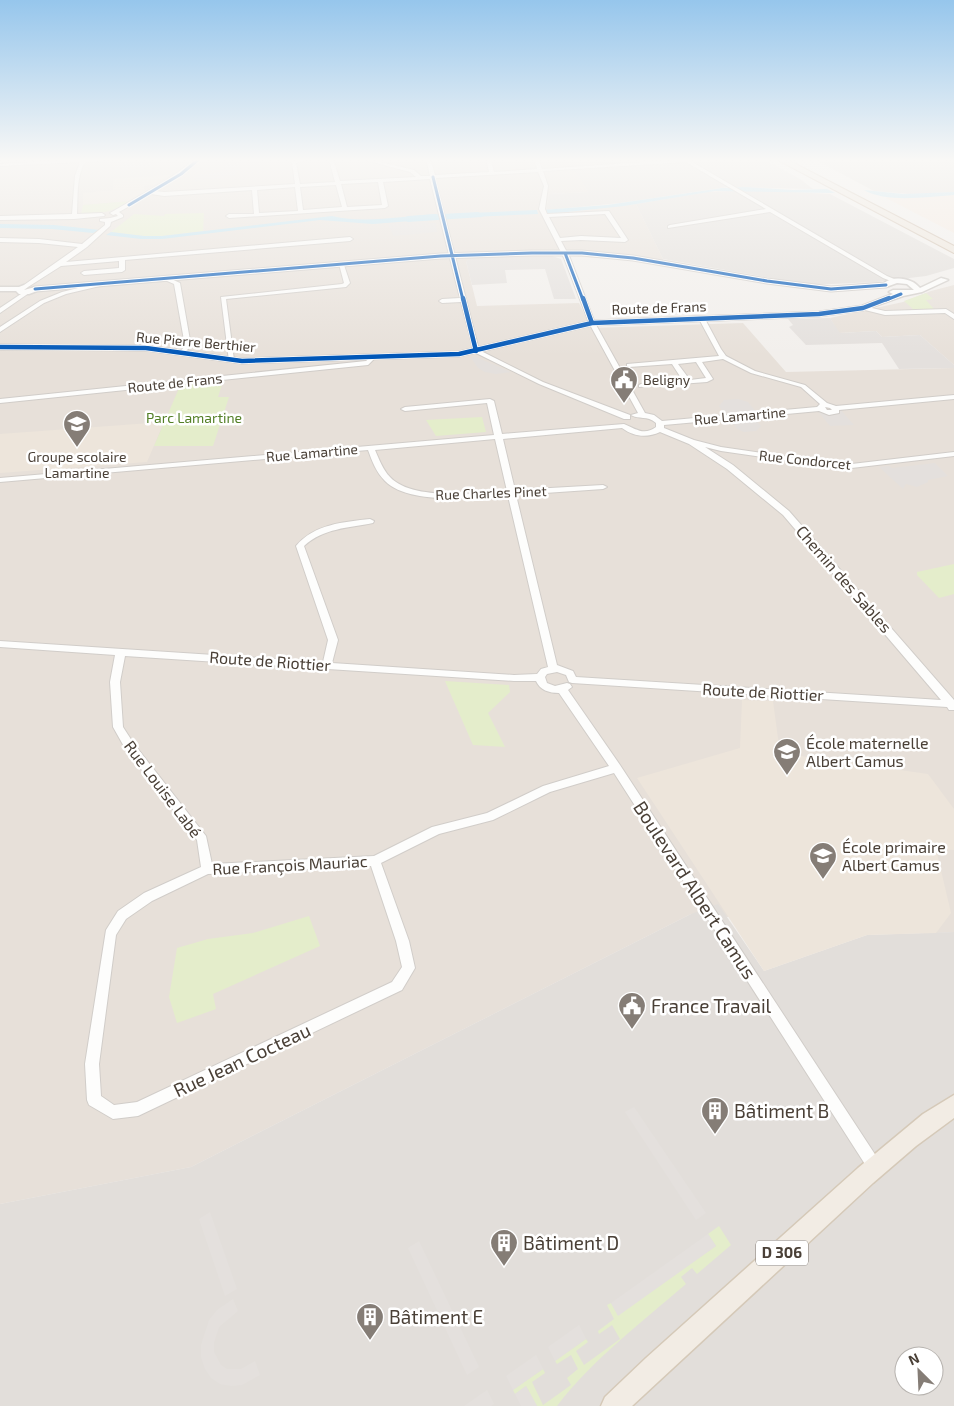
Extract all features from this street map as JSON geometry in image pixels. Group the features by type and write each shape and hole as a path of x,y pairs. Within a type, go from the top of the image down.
{"highway":[{"path":"908,225 954,250"},
{"path":"921,225 954,242"}],"main road":[{"name":"D 306","path":"614,1406 640,1380 746,1287 907,1138 954,1105"}],"street":[{"path":"104,231 108,225"},
{"path":"0,312 27,289 114,225"},
{"path":"445,225 476,352 541,383 627,417 642,414 592,323 565,253 550,225"},
{"path":"558,240 581,238 625,240 615,225"},
{"path":"670,226 679,225"},
{"path":"794,225 889,281"},
{"path":"61,264 350,239"},
{"path":"0,240 39,241 85,246"},
{"path":"0,289 27,289 167,279 453,255 565,253 633,258 767,281 831,289 889,281 944,280"},
{"path":"84,273 122,270 122,259"},
{"path":"231,360 223,298 344,286 347,283 342,265"},
{"path":"909,282 917,286 918,290 954,277"},
{"path":"167,279 176,283 188,346 182,353"},
{"path":"889,281 890,290 901,294"},
{"path":"0,330 42,302 64,293 98,284"},
{"name":"Route de Frans","path":"0,401 372,358 476,352 592,323 819,314 874,307 901,294 911,294 918,290"},
{"path":"442,301 463,300"},
{"path":"874,307 892,313 954,310"},
{"path":"946,311 954,317"},
{"path":"702,319 718,350 724,357 753,372 803,386 823,407"},
{"name":"Rue Pierre Berthier","path":"0,347 146,348 231,360 355,360"},
{"path":"629,365 724,357"},
{"path":"641,386 705,382 710,379 698,360"},
{"path":"674,362 688,383"},
{"name":"Rue Lamartine","path":"0,480 609,427 624,426 632,432 644,434 659,426 823,407 830,413 834,412 835,408 954,397"},
{"path":"405,409 490,401 553,668"},
{"path":"609,427 614,419 613,411"},
{"name":"Rue Condorcet","path":"642,414 651,416 659,426 692,442 728,451 843,467 954,454"},
{"path":"624,426 627,417"},
{"name":"Chemin des Sables","path":"692,442 786,513 953,705"},
{"name":"Rue Charles Pinet","path":"372,448 378,466 388,480 405,489 427,495 446,497 603,487"},
{"path":"722,463 728,451"},
{"path":"722,463 728,451"},
{"path":"327,665 333,640 300,546 309,535 330,528 370,521"},
{"name":"Route de Riottier","path":"0,644 506,677 540,677"},
{"name":"Rue Louise Labé","path":"121,651 115,682 118,727 130,747 202,839 207,868"},
{"path":"553,668 566,671 572,680 569,686 562,689 547,688 540,677 544,671 553,668"},
{"name":"Route de Riottier","path":"572,680 953,705"},
{"name":"Boulevard Albert Camus","path":"562,689 616,768 875,1168"},
{"name":"Rue François Mauriac","path":"107,957 110,934 122,915 148,897 207,868 375,861 436,830 489,817 547,789 616,768"},
{"name":"Rue Jean Cocteau","path":"107,957 92,1064 94,1100 113,1112 138,1109 397,986 409,968 406,951 383,889 375,861"}],"shaded area":[{"path":"0,225 646,225 663,259 664,265 635,260 551,255 521,255 466,261 477,306 579,303 591,328 743,323 786,372 954,368 954,932 936,933 691,914 191,1167 0,1204"},
{"path":"388,225 436,225 437,232 393,236"},
{"path":"646,225 888,225 954,259 954,268 926,276 876,282 810,285 663,259"},
{"path":"938,225 954,225 954,233"},
{"path":"549,255 561,259 576,299 554,299 545,269 505,270 507,283 472,285 466,261 475,256"},
{"path":"954,285 954,365 920,335 882,337 876,331 839,333 830,318 903,302 931,291"},
{"path":"830,318 840,333 876,331 882,337 920,335 954,365 954,368 899,369 882,343 806,345 789,327 793,325 788,319"},
{"path":"476,357 511,372 496,374 485,372 478,368 471,358"},
{"path":"738,399 748,402 758,414 756,420 761,426 756,431 744,432 737,429 719,406 724,400"},
{"path":"839,408 854,425 830,426 816,409 825,412"},
{"name":"Groupe scolaire Lamartine","path":"164,422 147,462 0,473 0,434"},
{"path":"935,463 948,476 928,480 928,482 917,487 906,484 903,489 879,467 889,466 892,468"},
{"path":"742,700 773,701 780,753 928,774 954,809 954,850 936,849 951,913 936,933 867,935 764,971 637,778 740,748"},
{"path":"718,904 764,971 867,935 954,932 954,1406 0,1406 0,1204 191,1167 691,914"},
{"path":"634,1107 706,1213 696,1220 625,1112"},
{"path":"210,1212 237,1289 225,1296 199,1219"},
{"path":"708,1234 716,1246 618,1316 611,1303"},
{"path":"419,1241 479,1367 467,1375 408,1248"},
{"path":"233,1299 238,1311 219,1327 214,1343 214,1352 221,1365 227,1369 241,1369 255,1361 260,1375 242,1385 231,1386 220,1384 211,1378 205,1369 201,1357 201,1345 209,1320 217,1310"},
{"path":"579,1325 586,1339 555,1361 548,1347"},
{"path":"536,1355 543,1369 513,1390 506,1376"},
{"path":"526,1386 537,1406 521,1406 515,1394"},
{"path":"487,1390 494,1404 491,1406 464,1406"}],"green space":[{"path":"120,225 203,225 203,231 162,236 111,232"},
{"path":"926,293 933,299 926,300 934,309 914,310 904,301"},
{"name":"Parc Lamartine","path":"223,381 218,397 229,397 213,446 154,446 180,386"},
{"path":"482,417 486,432 436,436 426,420"},
{"path":"954,564 954,594 939,598 917,575 917,572"},
{"path":"445,681 509,685 510,692 488,713 505,747 473,745"},
{"path":"309,916 320,946 213,994 216,1009 177,1023 169,997 177,948 208,939 253,933"},
{"path":"719,1226 731,1245 697,1274 692,1268 681,1277 686,1284 586,1372 557,1406 537,1406 526,1386 515,1394 513,1390 543,1369 545,1373 532,1382 543,1405 571,1385 567,1378 578,1369 571,1355 557,1364 555,1361 586,1339 588,1342 576,1351 584,1365 620,1339 612,1325 599,1334 598,1331 614,1319 607,1305 611,1303 618,1315 716,1246 708,1234"}],"water":[{"path":"0,225 54,225 100,230 93,233 52,229 0,228"},
{"path":"259,225 282,225 162,239 106,235 111,232 162,236"}],"cycle path":[{"path":"445,225 476,351"},
{"path":"35,289 441,256 532,253 582,253 633,258 767,281 831,289 886,285"},
{"path":"565,253 592,323"},
{"path":"0,347 146,348 242,361 459,354 592,323 819,314 863,308 901,294"}],"place":[{"name":"Beligny","path":"624,404"},
{"name":"Groupe scolaire Lamartine","path":"77,448"},
{"name":"École maternelle Albert Camus","path":"787,776"},
{"name":"École primaire Albert Camus","path":"823,880"},
{"name":"France Travail","path":"632,1030"},
{"name":"Bâtiment B","path":"715,1135"},
{"name":"Bâtiment D","path":"504,1267"},
{"name":"Bâtiment E","path":"370,1341"}]}
